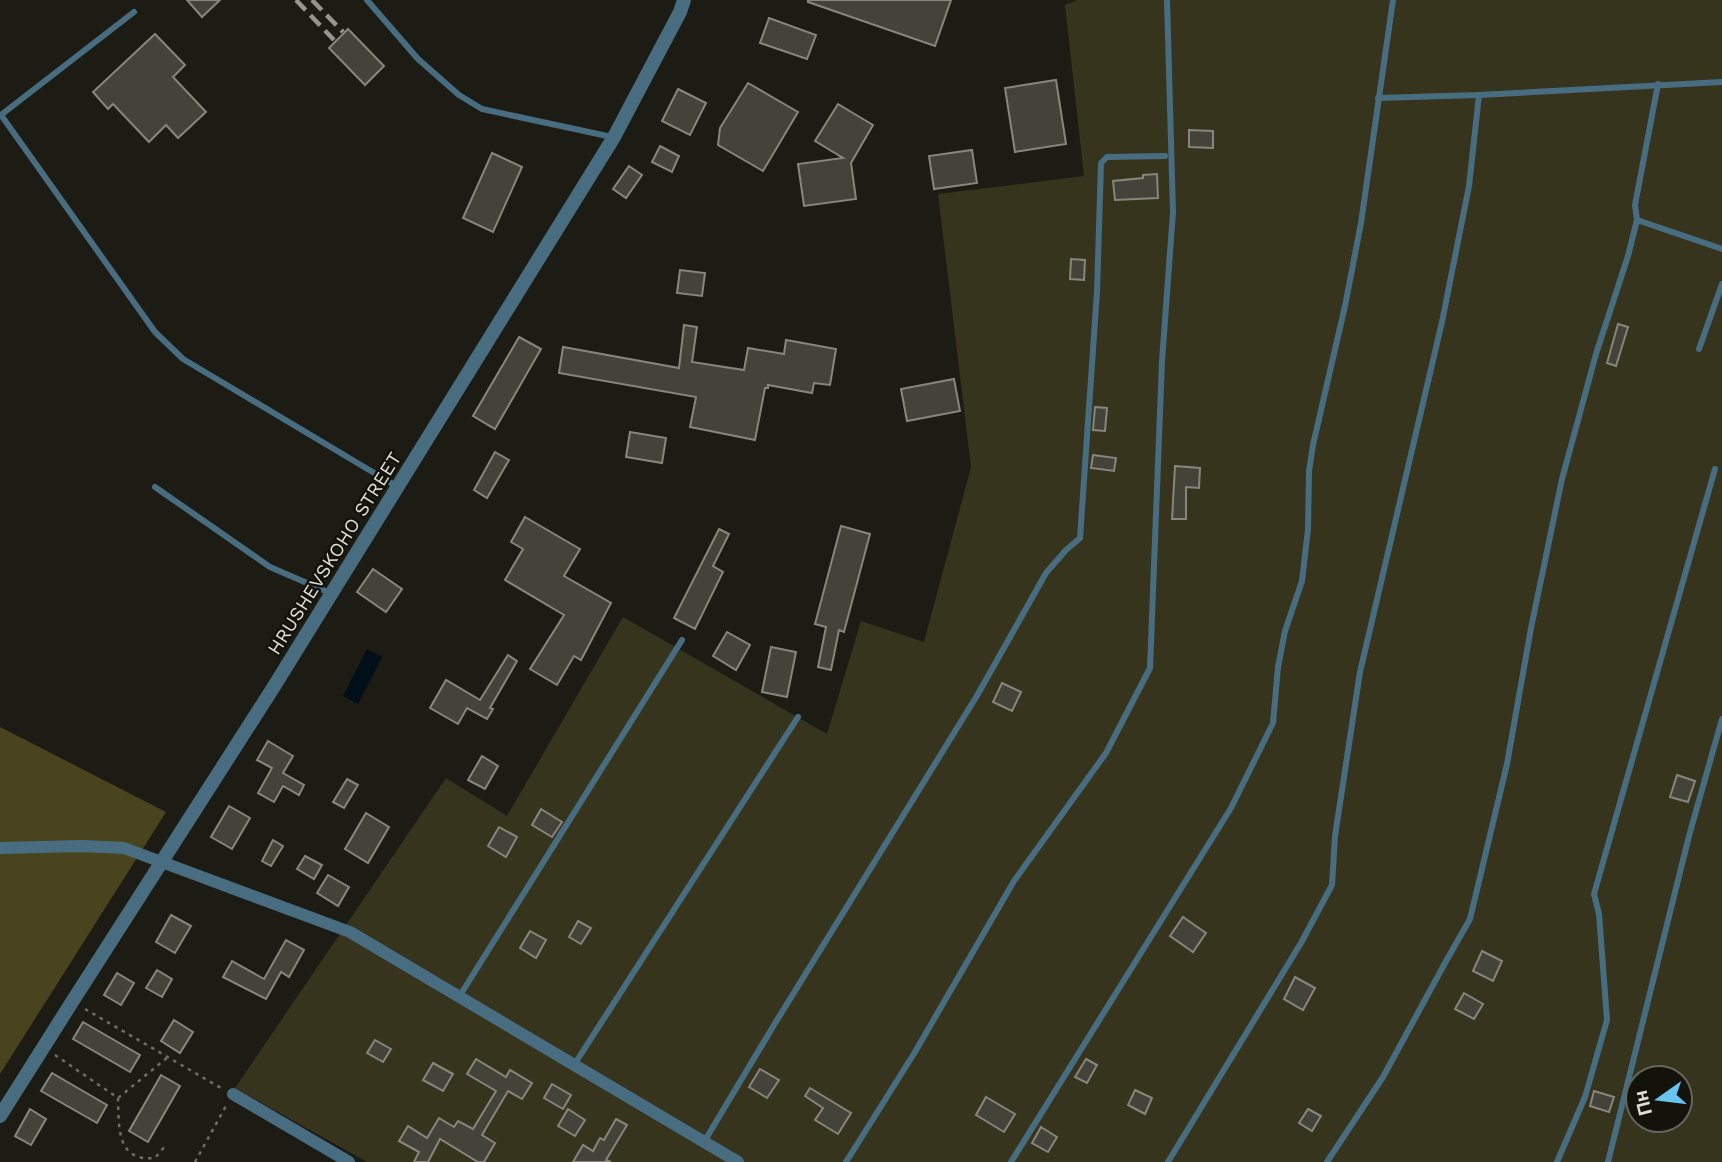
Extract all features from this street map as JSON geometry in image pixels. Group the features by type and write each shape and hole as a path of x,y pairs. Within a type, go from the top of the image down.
{"street":[{"name":"HRUSHEVSKOHO STREET","path":"0,1116 332,594 614,137 684,0"},
{"path":"0,848 124,848 350,932 738,1162"},
{"path":"233,1094 349,1162"}],"lane":[{"path":"367,0 418,59 459,95 482,109 614,137"},
{"path":"846,1162 915,1052 1014,881 1106,753 1150,668 1162,361 1173,212 1167,0"},
{"path":"1011,1162 1231,808 1273,723 1278,667 1285,631 1302,581 1313,445 1359,235 1392,0"},
{"path":"134,12 1,114 155,332 183,359 398,487"},
{"path":"1378,98 1722,82"},
{"path":"1327,1162 1383,1077 1444,962 1471,919 1507,764 1531,628 1562,479 1596,354 1637,220 1635,205 1658,84"},
{"path":"1168,1162 1301,943 1332,885 1335,836 1360,672 1444,309 1469,187 1479,95"},
{"path":"704,1142 978,694 1046,572 1080,538 1097,292 1101,163 1107,157 1165,156"},
{"path":"1637,220 1722,250"},
{"path":"1699,349 1722,284"},
{"path":"1557,1162 1585,1097 1607,1020 1599,914 1594,894 1715,469"},
{"path":"155,487 270,567 332,594"},
{"path":"459,996 682,640"},
{"path":"574,1065 798,717"},
{"path":"1608,1162 1689,836 1722,719"}],"path":[{"path":"72,1002 233,1094 195,1162"},
{"path":"43,1047 118,1098"},
{"path":"118,1098 168,1057"},
{"path":"118,1098 124,1146 132,1156 155,1158 166,1145"}],"shaded area":[{"path":"1077,0 1722,0 1722,1162 367,1162 235,1088 446,778 507,816 623,617 827,734 861,621 924,642 971,467 938,194 1084,176 1065,5"},
{"path":"367,649 382,657 358,704 343,696"},
{"path":"0,727 166,812 0,1074"}],"building":[{"path":"187,0 220,0 202,17"},
{"path":"808,0 951,0 935,46"},
{"path":"769,18 816,35 807,59 760,43"},
{"path":"348,29 384,66 365,85 329,48"},
{"path":"155,34 185,65 173,77 206,112 178,138 166,125 149,142 113,104 108,109 93,92"},
{"path":"1056,80 1066,144 1015,152 1005,88"},
{"path":"748,83 798,112 763,171 718,145 720,128"},
{"path":"678,89 706,103 690,135 662,121"},
{"path":"838,104 873,125 851,163 856,199 804,206 798,164 843,158 815,141"},
{"path":"1189,130 1213,131 1213,148 1189,147"},
{"path":"660,146 679,156 672,172 652,162"},
{"path":"972,150 977,183 934,189 929,156"},
{"path":"492,153 522,167 493,232 463,218"},
{"path":"629,166 642,175 626,198 613,189"},
{"path":"1157,174 1158,198 1115,200 1113,181"},
{"path":"1071,259 1085,260 1084,280 1070,279"},
{"path":"680,270 705,273 702,296 677,293"},
{"path":"1618,324 1628,327 1616,366 1607,363"},
{"path":"684,325 697,327 692,362 744,370 748,348 784,354 786,340 836,349 830,385 814,383 812,393 768,385 768,388 765,388 755,440 690,427 696,397 559,373 563,347 679,368"},
{"path":"519,337 541,349 495,429 473,416"},
{"path":"954,379 960,411 907,421 901,389"},
{"path":"1095,407 1107,408 1105,431 1093,430"},
{"path":"630,432 666,438 662,463 626,457"},
{"path":"495,452 509,460 487,498 474,490"},
{"path":"1093,455 1116,458 1114,471 1091,468"},
{"path":"1175,466 1200,468 1199,488 1186,487 1186,519 1172,519"},
{"path":"525,517 580,549 564,576 611,603 581,660 574,656 557,685 530,669 564,615 505,580 523,549 511,542"},
{"path":"841,526 870,534 844,632 839,630 831,670 818,667 826,627 815,624"},
{"path":"719,529 729,534 713,566 723,572 695,629 674,618"},
{"path":"373,569 402,589 386,612 357,592"},
{"path":"727,632 750,645 736,670 713,656"},
{"path":"771,647 796,652 787,697 762,692"},
{"path":"508,655 517,661 490,708 493,709 487,719 467,708 458,724 430,708 446,680 480,700"},
{"path":"1002,683 1021,692 1012,711 993,702"},
{"path":"268,741 293,756 283,773 304,785 299,795 283,786 274,802 258,793 272,768 257,760"},
{"path":"482,756 498,766 485,789 468,780"},
{"path":"1677,775 1695,781 1688,802 1670,797"},
{"path":"347,779 358,785 344,808 333,802"},
{"path":"229,806 250,818 232,849 211,837"},
{"path":"541,809 562,822 552,837 532,825"},
{"path":"366,813 389,827 368,863 345,849"},
{"path":"499,827 517,837 506,857 488,846"},
{"path":"273,840 283,846 271,866 262,861"},
{"path":"305,856 322,865 314,879 297,869"},
{"path":"328,875 349,887 338,906 317,893"},
{"path":"171,915 191,926 175,953 156,942"},
{"path":"1183,917 1206,933 1193,952 1170,936"},
{"path":"578,921 591,928 581,944 569,937"},
{"path":"530,931 546,940 536,958 520,948"},
{"path":"286,940 304,950 289,977 281,972 266,999 223,977 232,961 264,979"},
{"path":"1482,951 1502,961 1493,981 1473,971"},
{"path":"157,970 172,979 162,997 146,988"},
{"path":"117,973 134,983 121,1005 104,995"},
{"path":"1295,977 1315,988 1303,1010 1284,999"},
{"path":"1464,993 1483,1004 1474,1019 1455,1009"},
{"path":"174,1020 193,1032 180,1053 161,1041"},
{"path":"83,1022 140,1055 130,1072 73,1039"},
{"path":"375,1040 391,1049 383,1062 367,1053"},
{"path":"476,1059 506,1077 510,1070 532,1083 522,1099 508,1091 482,1135 495,1143 484,1162 478,1162 440,1139 428,1162 414,1162 419,1152 399,1141 408,1126 427,1138 439,1118 454,1127 458,1121 473,1129 496,1091 467,1074"},
{"path":"1086,1059 1097,1065 1087,1083 1075,1077"},
{"path":"433,1063 453,1074 443,1091 423,1080"},
{"path":"760,1069 779,1080 767,1098 749,1087"},
{"path":"52,1073 107,1105 97,1123 41,1091"},
{"path":"161,1075 180,1086 148,1142 129,1131"},
{"path":"552,1084 571,1095 563,1109 544,1098"},
{"path":"810,1088 851,1113 838,1134 815,1120 823,1108 805,1096"},
{"path":"1135,1090 1152,1098 1145,1114 1128,1105"},
{"path":"1594,1091 1614,1097 1609,1112 1590,1106"},
{"path":"986,1097 1015,1114 1004,1132 976,1115"},
{"path":"30,1109 46,1119 31,1145 15,1136"},
{"path":"568,1109 585,1120 575,1136 558,1126"},
{"path":"1308,1109 1321,1116 1312,1131 1299,1123"},
{"path":"616,1119 627,1125 606,1160 611,1162 573,1162 583,1145 593,1151 600,1138 604,1140"},
{"path":"1041,1127 1057,1137 1048,1152 1032,1143"}],"railway":[{"path":"296,0 334,40"},
{"path":"312,0 343,32"}]}
